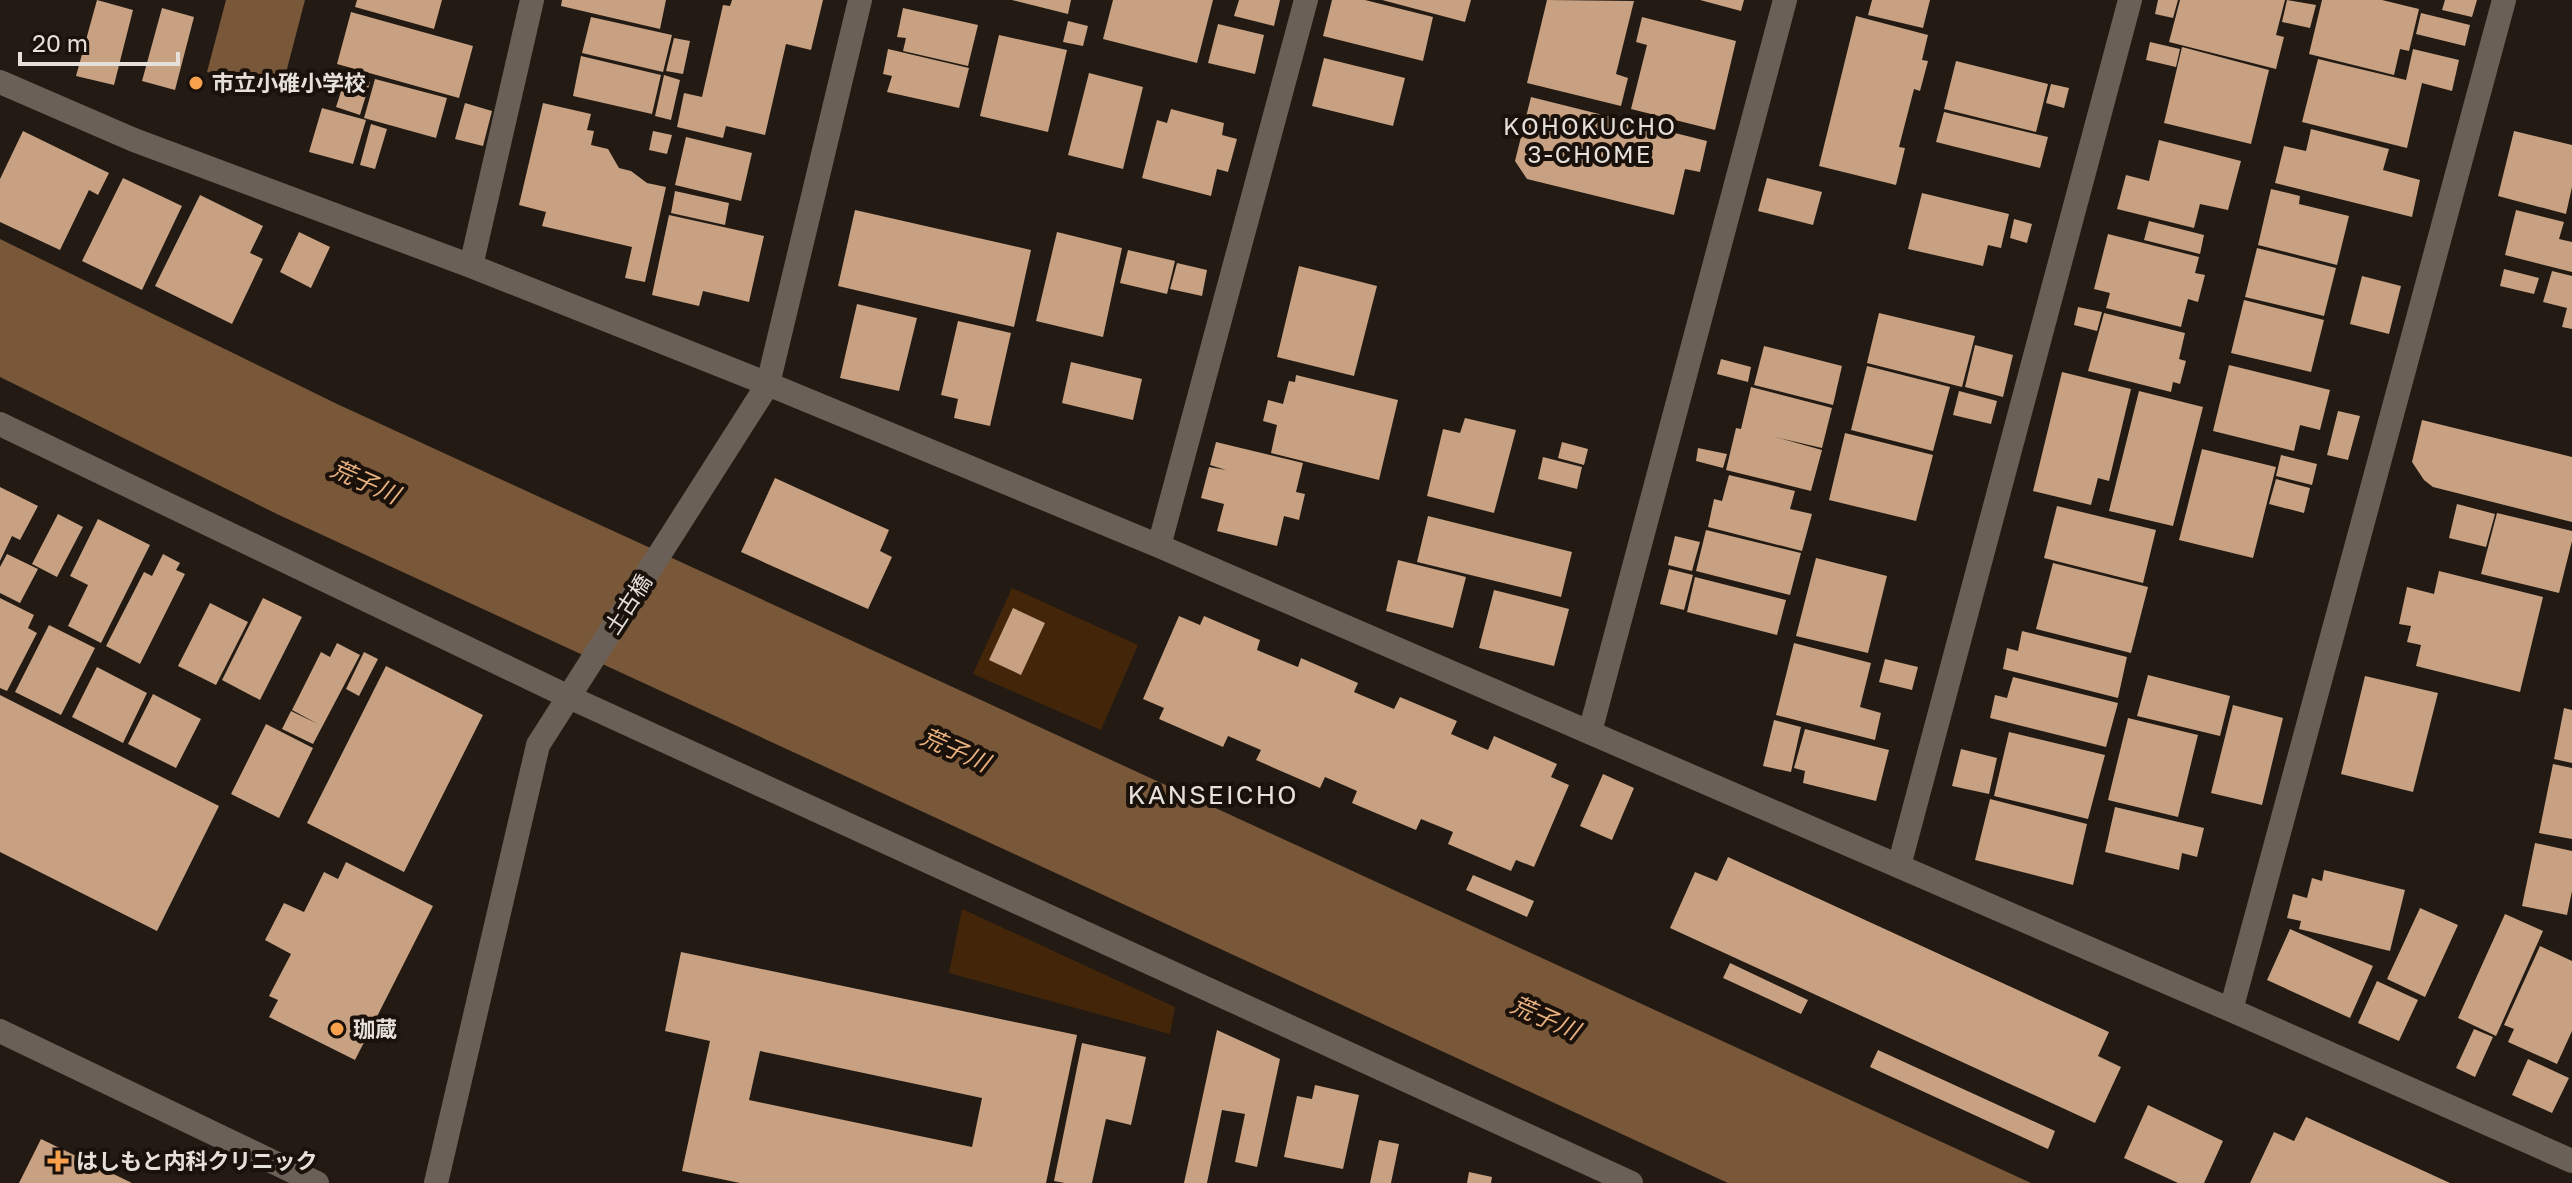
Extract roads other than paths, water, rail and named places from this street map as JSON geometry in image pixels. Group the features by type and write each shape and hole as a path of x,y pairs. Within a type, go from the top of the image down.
{"street":[{"path":"471,266 532,0"},
{"name":"土古橋","path":"436,1183 538,745 768,384 860,0"},
{"path":"1159,546 1306,0"},
{"path":"1590,732 1785,0"},
{"path":"1899,866 2130,0"},
{"path":"2231,1010 2504,0"},
{"path":"0,82 134,140 471,266 768,384 1159,546 2572,1161"},
{"path":"0,424 569,697 1631,1183"},
{"path":"0,1031 317,1183"}],"water":[{"path":"226,0 305,0 281,92 207,72"},
{"name":"荒子川","path":"0,239 335,403 2031,1183 1728,1183 279,515 0,377"}],"place":[{"name":"市立小碓小学校","path":"196,83"},
{"name":"珈蔵","path":"337,1029"},
{"name":"はしもと内科クリニック","path":"58,1161"}],"district":[{"name":"KOHOKUCHO 3-CHOME","path":"1590,141"},
{"name":"KANSEICHO","path":"1213,795"}]}
